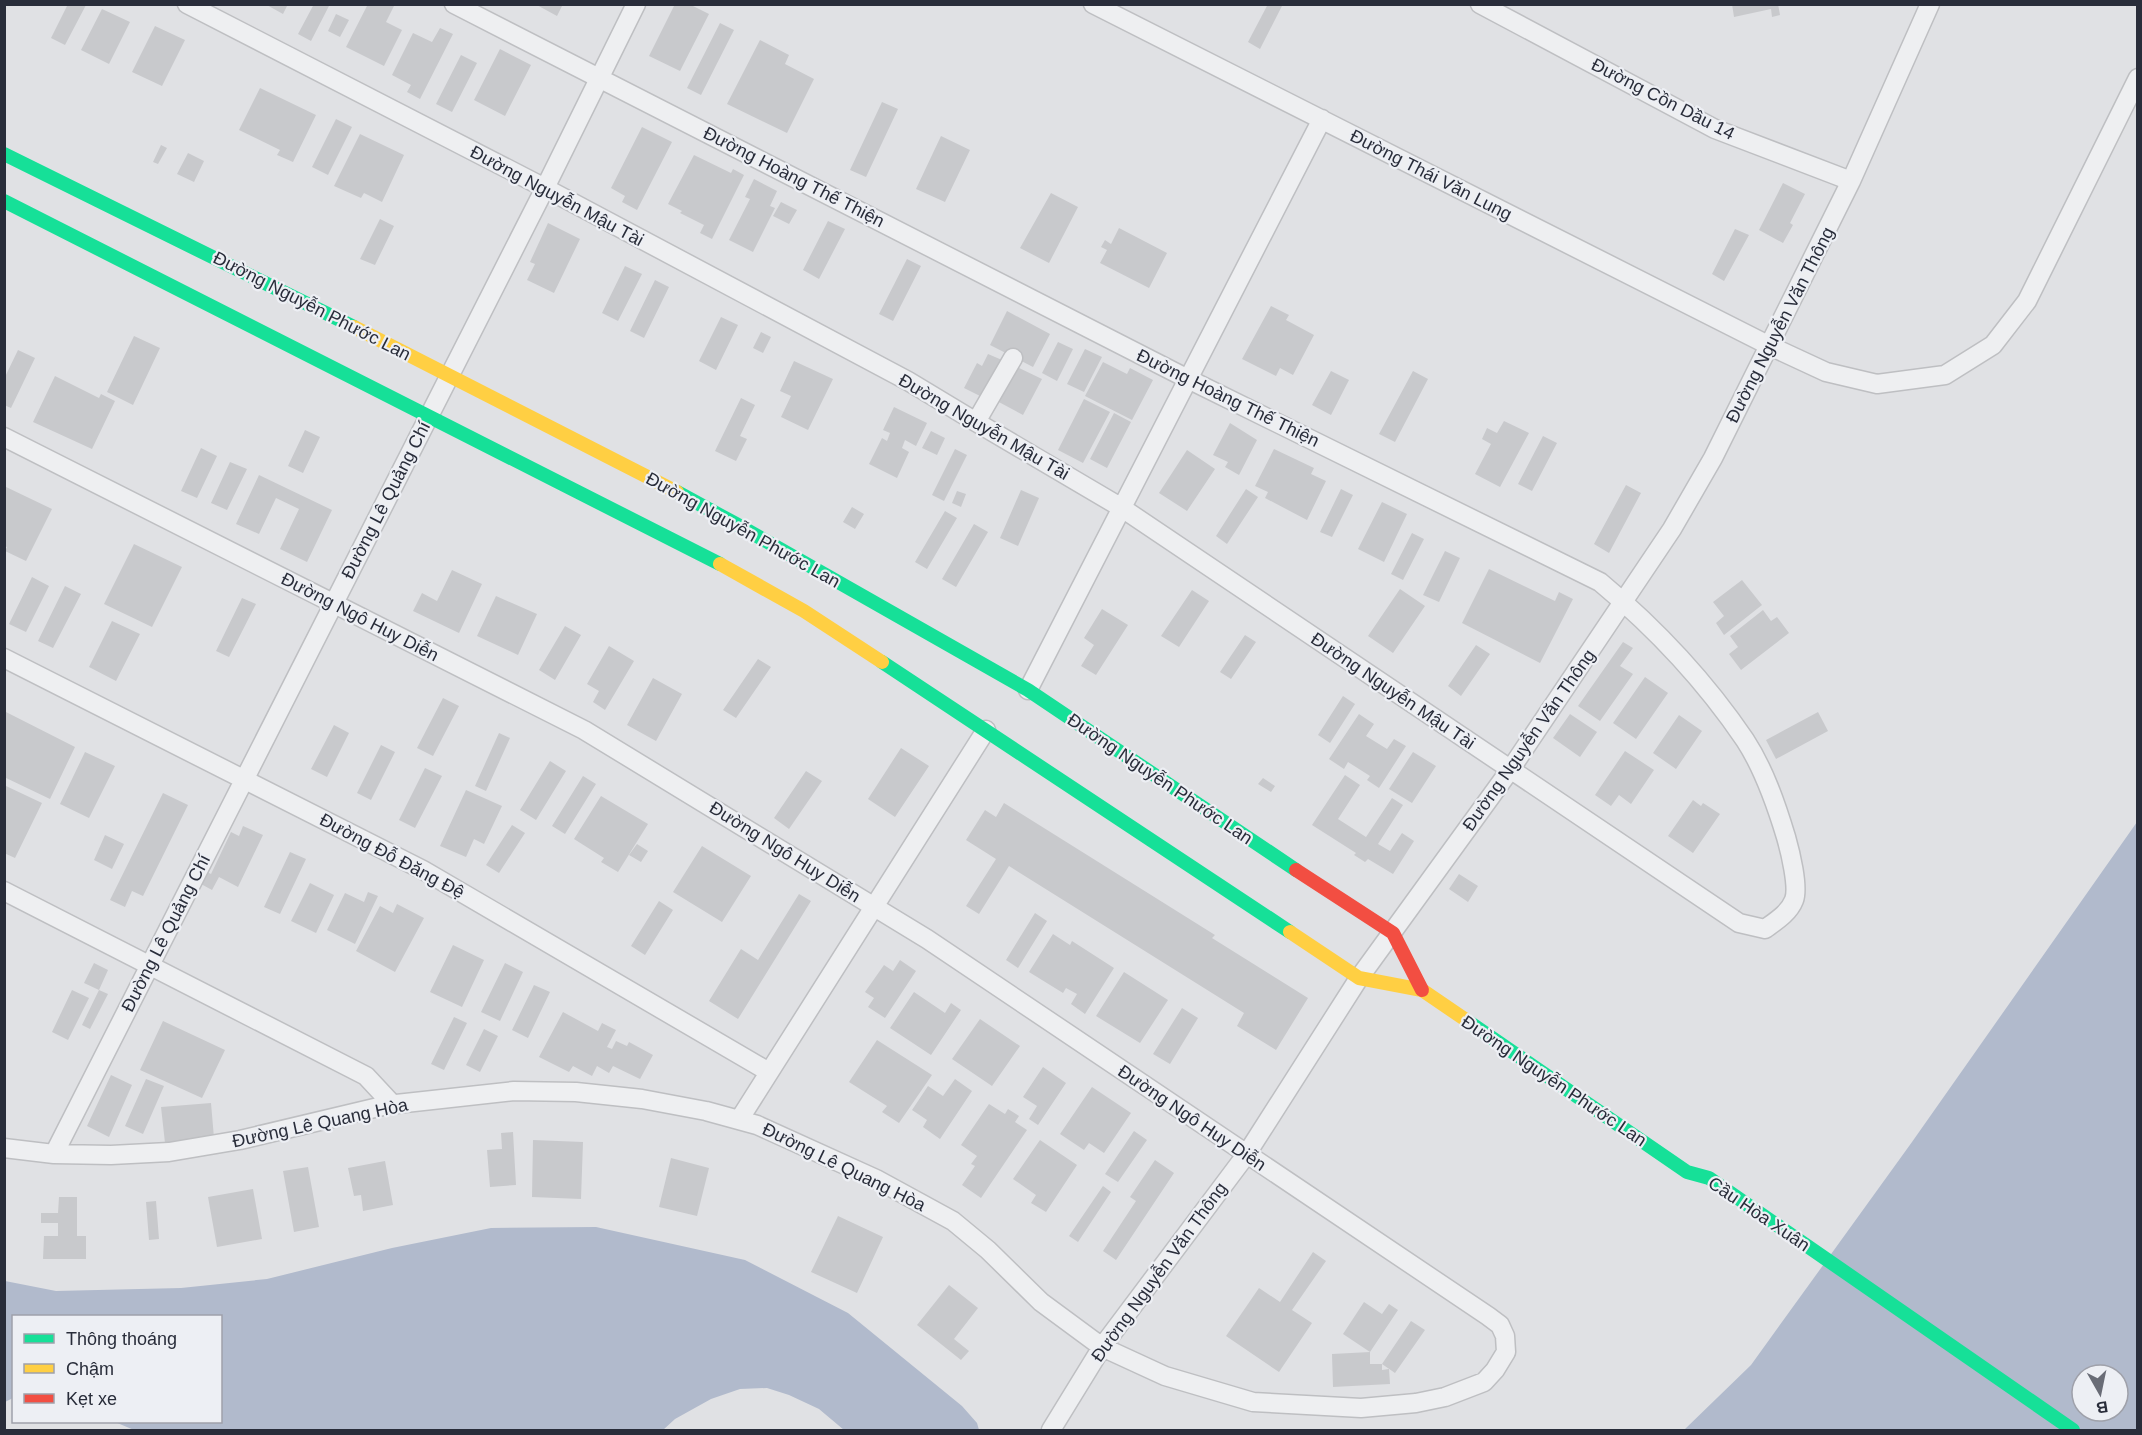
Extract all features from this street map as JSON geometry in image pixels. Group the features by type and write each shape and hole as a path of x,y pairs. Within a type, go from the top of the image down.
{"main road":[{"name":"Đường Nguyễn Phước Lan","path":"4,154 450,375 642,474 736,524 1028,690 1393,933 1422,990"},
{"name":"Đường Nguyễn Phước Lan","path":"4,201 522,465 692,548 804,612 1359,978 1422,990 1688,1172"},
{"name":"Cầu Hòa Xuân","path":"1688,1172 1698,1191"},
{"name":"Cầu Hòa Xuân","path":"1688,1172 1709,1178 2073,1431"}],"street":[{"name":"Đường Nguyễn Mậu Tài","path":"187,4 545,188 908,381 1122,508 1739,923"},
{"name":"Đường Hoàng Thế Thiện","path":"454,4 1188,379 1600,582 1694,674 1746,742 1775,801 1792,860 1795,899 1783,917 1765,928 1739,923"},
{"name":"Đường Lê Quảng Chí","path":"54,1154 601,78 636,4"},
{"name":"Đường Thái Văn Lung","path":"1093,4 1770,346 1826,372 1877,384 1945,375 1994,345 2027,301 2138,78"},
{"name":"Đường Cồn Dầu 14","path":"1480,4 1715,129 1851,181"},
{"name":"Đường Nguyễn Văn Thông","path":"1051,1431 1102,1347 1246,1155 1359,978 1510,770 1672,529 1713,458 1770,346 1851,181 1930,4"},
{"path":"1028,690 1322,119"},
{"path":"976,422 1013,358"},
{"name":"Đường Ngô Huy Diễn","path":"4,437 584,730 873,906 937,946 1500,1325 1505,1336 1506,1352"},
{"name":"Đường Đỗ Đăng Đệ","path":"4,658 423,870 769,1072"},
{"path":"739,1120 986,730"},
{"path":"4,891 366,1076 393,1105"},
{"name":"Đường Lê Quang Hòa","path":"4,1148 54,1154 111,1155 169,1152 240,1140 393,1105 514,1091 576,1092 642,1099 757,1125 838,1160 953,1221 1002,1263 1041,1302 1102,1347 1165,1376 1253,1402 1361,1408 1416,1403 1445,1396 1484,1382 1506,1352"}],"water":[{"path":"2137,822 2137,1430 1684,1430 1751,1365 1912,1142"},
{"path":"596,1227 745,1260 848,1313 962,1406 977,1423 979,1430 844,1430 819,1409 767,1388 740,1389 711,1399 675,1419 663,1430 134,1430 117,1423 222,1423 222,1315 12,1315 12,1398 5,1402 5,1281 56,1291 181,1288 267,1279 392,1248 491,1228"}],"building":[{"path":"68,4 86,5 65,45 51,38"},
{"path":"265,4 288,4 283,14"},
{"path":"314,4 330,4 311,41 298,34"},
{"path":"368,4 395,4 386,22 402,30 384,66 346,47"},
{"path":"535,4 563,4 557,16"},
{"path":"675,4 689,4 709,14 680,71 649,56"},
{"path":"1268,4 1283,4 1260,49 1248,42"},
{"path":"1732,4 1778,4 1780,15 1772,17 1771,9 1734,17"},
{"path":"102,9 130,22 109,64 81,50"},
{"path":"336,14 349,20 340,37 328,31"},
{"path":"720,23 734,30 701,95 687,88"},
{"path":"155,26 185,40 162,86 132,72"},
{"path":"440,28 453,34 420,99 407,92 411,85 392,75 413,33 432,42"},
{"path":"760,40 789,55 785,64 814,79 787,133 727,104"},
{"path":"500,49 531,65 505,116 474,100"},
{"path":"461,55 477,63 452,112 436,104"},
{"path":"260,88 316,115 293,162 277,155 280,150 239,130"},
{"path":"882,102 898,109 866,177 850,170"},
{"path":"336,119 352,127 328,175 312,167"},
{"path":"642,127 672,142 637,210 622,202 625,196 611,188"},
{"path":"360,134 404,155 382,202 364,193 361,198 334,186"},
{"path":"941,136 970,150 945,202 916,189"},
{"path":"161,145 167,148 158,164 153,162"},
{"path":"188,153 204,161 194,182 177,174"},
{"path":"694,155 731,173 733,169 744,175 712,239 700,233 704,225 668,204"},
{"path":"754,179 777,191 770,206 775,208 753,252 729,240 750,199 745,197"},
{"path":"1783,183 1805,194 1790,223 1793,225 1783,243 1759,230"},
{"path":"1051,193 1078,207 1049,263 1020,248"},
{"path":"781,202 797,210 789,224 773,216"},
{"path":"380,219 394,226 375,265 360,259"},
{"path":"828,221 845,229 819,279 803,270"},
{"path":"548,223 580,239 554,293 527,280 535,264 530,262"},
{"path":"1119,228 1167,253 1149,288 1100,263 1107,250 1101,247 1105,240 1111,244"},
{"path":"1735,229 1749,235 1724,281 1712,274"},
{"path":"907,259 921,266 893,321 879,314"},
{"path":"625,266 642,274 618,321 602,313"},
{"path":"655,280 669,287 644,338 630,331"},
{"path":"1271,306 1289,315 1286,320 1314,335 1293,375 1280,368 1276,376 1242,359"},
{"path":"1007,311 1050,334 1033,367 990,345"},
{"path":"721,317 738,325 716,370 699,361"},
{"path":"761,332 771,337 763,353 753,348"},
{"path":"134,336 160,348 133,405 107,392"},
{"path":"1058,342 1073,349 1057,381 1042,373"},
{"path":"1085,349 1102,357 1084,392 1067,384"},
{"path":"18,350 35,358 11,408 4,405 4,379"},
{"path":"988,354 1002,360 982,397 964,388 977,363 982,366"},
{"path":"794,361 833,379 808,430 781,417 791,396 780,391"},
{"path":"1103,362 1127,374 1130,368 1153,380 1132,420 1085,396"},
{"path":"1015,366 1042,379 1023,415 997,401"},
{"path":"1331,371 1349,380 1331,415 1312,405"},
{"path":"1413,371 1428,379 1395,442 1379,434"},
{"path":"55,376 99,398 101,394 115,401 92,449 33,422"},
{"path":"741,398 755,405 740,436 747,439 736,461 715,451"},
{"path":"1084,399 1110,412 1083,463 1058,450"},
{"path":"894,407 927,423 916,446 905,440 902,448 909,452 897,478 869,464 882,438 887,441 890,433 883,430"},
{"path":"1114,413 1131,422 1107,468 1090,459"},
{"path":"1504,421 1529,433 1500,487 1475,474 1491,444 1482,439 1487,428 1497,433"},
{"path":"1230,423 1257,440 1239,475 1225,467 1228,462 1213,455"},
{"path":"305,430 320,437 303,473 288,466"},
{"path":"931,431 945,438 937,455 922,448"},
{"path":"1543,436 1557,443 1532,491 1518,484"},
{"path":"201,448 217,456 197,498 181,491"},
{"path":"955,449 967,455 944,501 932,495"},
{"path":"1274,449 1314,468 1311,474 1326,481 1307,520 1265,498 1268,492 1255,486"},
{"path":"1187,450 1215,469 1187,511 1159,493"},
{"path":"230,462 247,469 227,510 211,503"},
{"path":"259,475 332,510 307,562 280,549 299,509 276,498 259,534 236,524"},
{"path":"1626,485 1641,493 1609,553 1594,544"},
{"path":"4,486 52,509 26,561 5,551 7,547 4,546"},
{"path":"1246,489 1258,497 1227,544 1216,536"},
{"path":"1341,489 1353,495 1332,537 1320,532"},
{"path":"1021,490 1039,498 1018,546 1000,538"},
{"path":"957,491 966,494 961,507 952,503"},
{"path":"1382,502 1407,514 1384,562 1358,549"},
{"path":"852,507 864,514 855,529 843,522"},
{"path":"945,511 957,518 927,569 915,562"},
{"path":"974,524 988,532 956,587 942,579"},
{"path":"1412,533 1424,539 1403,580 1391,574"},
{"path":"134,544 182,567 152,627 104,604"},
{"path":"1445,551 1460,558 1439,602 1423,595"},
{"path":"1489,569 1555,601 1559,592 1573,599 1540,663 1462,623"},
{"path":"452,570 482,584 459,633 413,611 422,593 437,601"},
{"path":"32,577 49,586 26,632 9,624"},
{"path":"1742,580 1762,605 1724,635 1716,623 1724,616 1713,602"},
{"path":"65,586 81,594 53,648 38,641"},
{"path":"1400,589 1425,606 1393,653 1368,636"},
{"path":"1192,590 1209,601 1179,647 1161,636"},
{"path":"496,596 537,614 518,655 477,636"},
{"path":"242,598 256,604 229,657 216,651"},
{"path":"1102,609 1128,625 1096,675 1081,666 1094,645 1084,638"},
{"path":"1763,610 1771,621 1777,617 1789,633 1741,670 1729,654 1738,647 1730,636"},
{"path":"112,621 140,634 116,681 89,667"},
{"path":"565,626 581,635 555,680 539,670"},
{"path":"1245,635 1256,642 1231,679 1220,672"},
{"path":"1623,642 1633,648 1620,666 1633,674 1600,721 1578,706"},
{"path":"1476,645 1490,654 1461,696 1448,686"},
{"path":"609,646 634,661 605,710 593,702 599,691 587,684"},
{"path":"758,659 771,667 736,718 723,710"},
{"path":"1645,677 1668,693 1636,739 1613,723"},
{"path":"653,678 682,694 656,741 627,725"},
{"path":"1343,696 1355,704 1330,743 1318,735"},
{"path":"443,698 459,706 433,756 417,748"},
{"path":"4,711 75,747 50,799 4,777"},
{"path":"1818,712 1828,731 1776,759 1766,740"},
{"path":"1359,714 1374,724 1366,736 1387,749 1394,739 1406,746 1379,788 1367,780 1370,776 1348,762 1344,769 1329,759"},
{"path":"1570,714 1597,732 1580,757 1553,738"},
{"path":"1679,715 1702,731 1676,769 1653,753"},
{"path":"334,725 349,733 327,777 311,769"},
{"path":"499,733 510,738 486,791 475,786"},
{"path":"381,745 395,752 371,800 357,793"},
{"path":"901,748 929,766 895,817 868,799"},
{"path":"1625,751 1654,770 1631,804 1619,795 1611,806 1595,795"},
{"path":"85,752 115,766 89,818 60,804"},
{"path":"1413,752 1436,766 1412,803 1389,789"},
{"path":"550,761 566,771 536,820 520,810"},
{"path":"425,768 442,776 415,828 399,820"},
{"path":"806,771 822,781 789,829 774,818"},
{"path":"1345,775 1360,785 1338,819 1366,837 1392,798 1403,805 1378,844 1390,851 1402,833 1414,841 1393,874 1368,859 1365,862 1354,855 1356,853 1312,825"},
{"path":"583,776 596,784 565,834 552,826"},
{"path":"1263,778 1275,786 1271,792 1258,784"},
{"path":"6,786 42,803 15,858 4,853"},
{"path":"466,790 502,806 484,844 474,839 466,857 440,846"},
{"path":"163,793 188,805 143,896 132,891 125,907 110,900"},
{"path":"601,796 648,824 618,872 601,862 604,858 574,839"},
{"path":"1693,800 1701,806 1703,803 1720,814 1693,853 1668,836"},
{"path":"1004,803 1215,935 1212,938 1308,998 1276,1050 1237,1026 1244,1013 1009,866 979,914 966,906 996,859 966,840 985,810 996,817"},
{"path":"512,825 525,833 499,873 486,865"},
{"path":"243,826 263,835 238,887 219,877 212,890 201,884 207,872 211,874 231,832 239,836"},
{"path":"105,835 124,844 112,869 94,860"},
{"path":"637,844 648,851 641,862 629,855"},
{"path":"702,846 751,876 722,922 673,892"},
{"path":"290,852 306,859 280,914 264,907"},
{"path":"1459,874 1478,886 1468,902 1449,889"},
{"path":"310,883 334,895 316,933 291,921"},
{"path":"368,892 378,896 355,944 327,930 345,893 364,902"},
{"path":"799,894 811,901 738,1019 709,1001 741,949 758,960"},
{"path":"659,901 673,910 645,955 631,946"},
{"path":"397,904 424,918 395,972 356,951 380,906 393,913"},
{"path":"1035,913 1047,921 1018,968 1006,960"},
{"path":"1053,934 1070,945 1072,941 1114,968 1085,1014 1071,1004 1077,994 1066,988 1063,993 1029,972"},
{"path":"453,945 484,960 462,1007 430,992"},
{"path":"900,960 916,971 885,1018 868,1007 874,998 865,992 884,965 893,971"},
{"path":"94,963 108,970 99,990 84,983"},
{"path":"505,963 523,972 500,1021 481,1012"},
{"path":"1124,972 1168,1000 1140,1043 1096,1016"},
{"path":"534,985 550,992 528,1038 512,1030"},
{"path":"72,990 89,998 68,1040 52,1032"},
{"path":"99,990 108,994 90,1029 82,1025"},
{"path":"914,992 945,1013 951,1003 961,1010 931,1055 890,1028"},
{"path":"1182,1008 1198,1018 1170,1064 1153,1054"},
{"path":"563,1012 598,1031 602,1023 616,1030 607,1047 612,1049 616,1041 627,1046 629,1042 653,1055 640,1079 613,1066 609,1073 597,1066 592,1076 573,1066 569,1072 539,1057"},
{"path":"454,1017 467,1023 444,1070 431,1064"},
{"path":"980,1019 1020,1046 992,1086 952,1059"},
{"path":"163,1021 225,1050 202,1098 140,1070"},
{"path":"484,1029 498,1036 480,1072 466,1065"},
{"path":"877,1040 932,1075 899,1123 882,1112 887,1106 849,1082"},
{"path":"1043,1067 1066,1083 1038,1125 1029,1119 1037,1106 1023,1097"},
{"path":"111,1075 132,1085 109,1137 87,1126"},
{"path":"146,1079 164,1086 143,1134 125,1126"},
{"path":"955,1079 972,1091 940,1139 923,1127 927,1120 912,1110 928,1086 943,1096"},
{"path":"1092,1087 1131,1113 1104,1153 1089,1143 1084,1150 1060,1134"},
{"path":"211,1103 214,1138 165,1143 161,1107"},
{"path":"989,1104 1005,1114 1008,1109 1019,1116 1015,1122 1027,1130 981,1198 962,1185 975,1166 971,1164 977,1156 961,1145"},
{"path":"1134,1131 1147,1140 1118,1182 1105,1174"},
{"path":"513,1132 516,1185 490,1187 487,1150 502,1149 501,1133"},
{"path":"533,1140 583,1142 581,1199 532,1197"},
{"path":"1040,1140 1077,1165 1046,1212 1031,1203 1036,1195 1013,1179"},
{"path":"671,1158 709,1168 697,1216 659,1207"},
{"path":"1155,1160 1174,1173 1116,1260 1103,1251 1136,1201 1130,1197"},
{"path":"385,1161 393,1205 363,1211 361,1195 354,1196 348,1168"},
{"path":"308,1167 319,1227 294,1232 283,1171"},
{"path":"1103,1186 1111,1192 1078,1242 1069,1236"},
{"path":"253,1189 262,1239 217,1247 208,1197"},
{"path":"59,1197 77,1197 77,1236 86,1236 86,1259 43,1259 44,1236 58,1236 58,1223 41,1223 41,1213 58,1213"},
{"path":"156,1201 159,1239 149,1240 146,1202"},
{"path":"838,1216 883,1237 857,1293 811,1272"},
{"path":"1313,1252 1326,1261 1292,1310 1312,1323 1279,1372 1226,1336 1259,1288 1280,1302"},
{"path":"949,1285 978,1308 954,1339 969,1351 961,1360 917,1325"},
{"path":"1364,1302 1382,1314 1389,1304 1398,1310 1370,1352 1343,1334"},
{"path":"1411,1321 1425,1330 1395,1373 1382,1364"},
{"path":"1370,1352 1370,1364 1382,1364 1382,1370 1389,1369 1390,1384 1333,1387 1332,1354"}],"traffic: fast":[{"path":"4,154 354,327"},
{"path":"4,201 720,564"},
{"path":"677,492 1028,690 1296,870"},
{"path":"882,662 1290,932"},
{"path":"1466,1020 1687,1172 1709,1178 2073,1430"}],"traffic: slow":[{"path":"354,327 677,492"},
{"path":"720,564 804,611 882,662"},
{"path":"1290,932 1359,978 1422,990 1466,1020"}],"traffic: jam":[{"path":"1296,870 1393,933 1422,990"}]}
